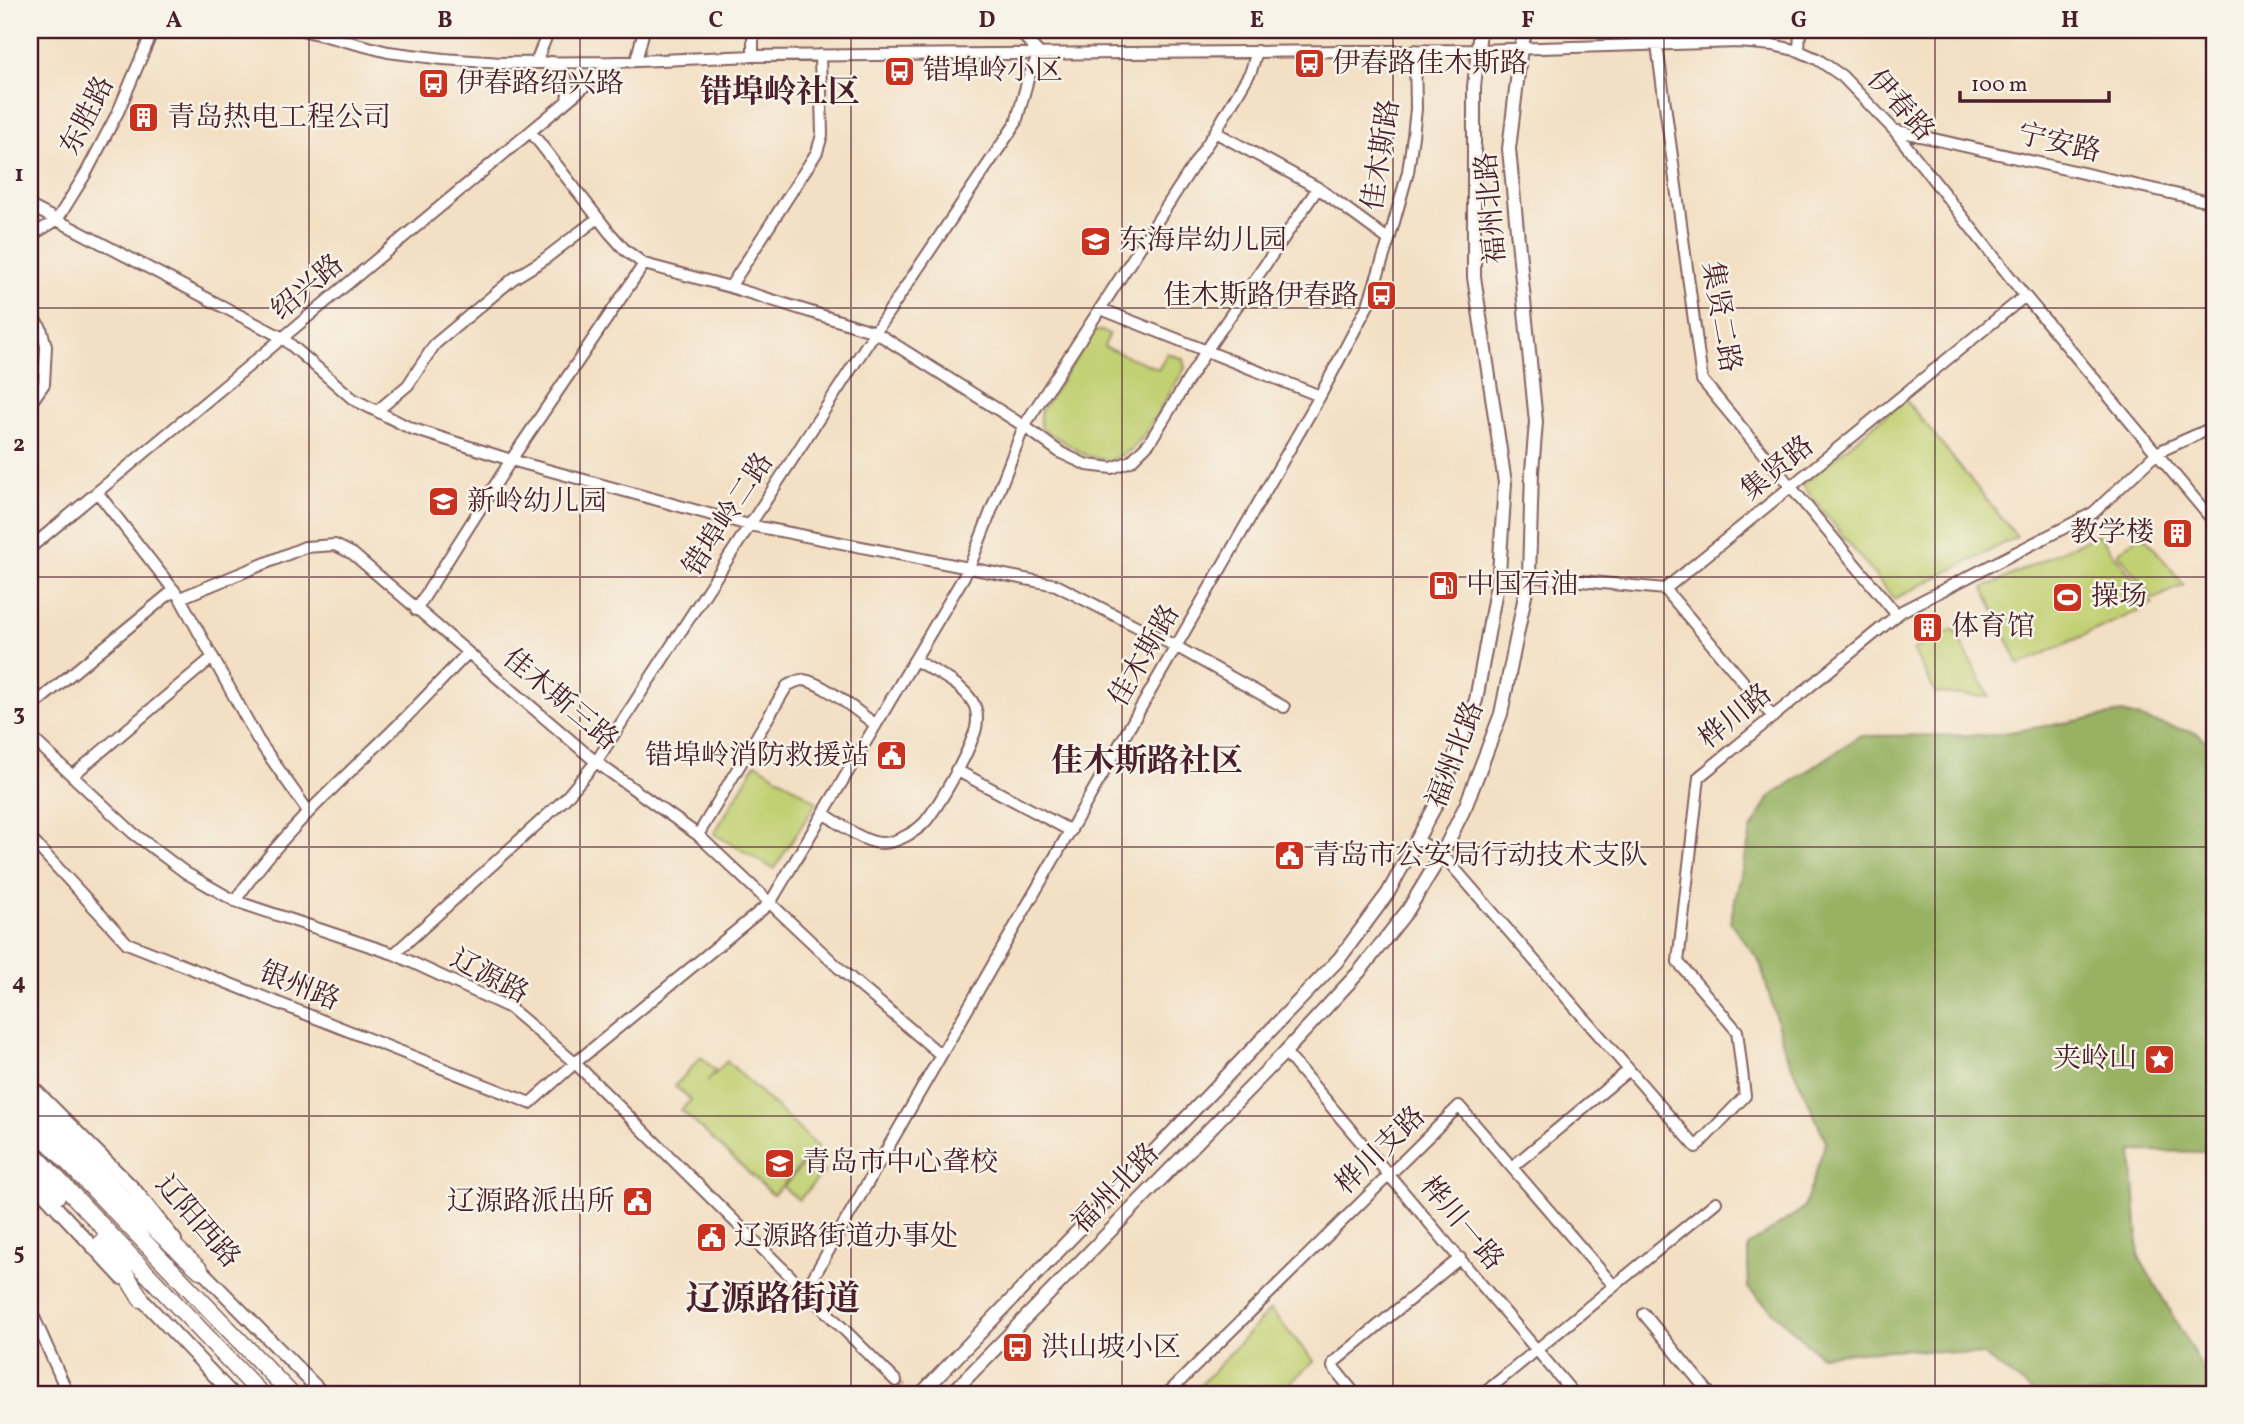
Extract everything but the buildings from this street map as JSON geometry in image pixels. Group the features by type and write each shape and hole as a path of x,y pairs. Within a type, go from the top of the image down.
{"highway":[{"path":"30,1104 144,1219 200,1270"},
{"name":"辽阳西路","path":"30,1123 291,1394"},
{"path":"30,1150 261,1394"},
{"path":"30,1167 113,1254 141,1299"}],"main road":[{"name":"福州北路","path":"921,1394 1339,959 1388,893 1438,801 1476,699 1499,573 1505,484 1474,277 1474,86 1480,30"},
{"name":"福州北路","path":"951,1394 1285,1052 1359,972 1408,910 1442,854 1466,805 1501,714 1529,576 1536,422 1509,149 1521,47 1526,30"},
{"name":"辽阳西路","path":"30,1085 135,1190 200,1270 323,1394"},
{"path":"30,1179 232,1394"}],"street":[{"name":"东胜路","path":"57,220 103,142 153,30"},
{"name":"伊春路","path":"302,30 388,52 443,59 536,62 820,55 1478,50 1739,42 1799,51 1817,59 1842,76 1894,130 2025,296 2214,522"},
{"path":"346,43 351,30"},
{"path":"536,62 549,30"},
{"path":"636,61 644,30"},
{"path":"752,30 753,56"},
{"path":"1018,30 1039,53"},
{"path":"1799,51 1800,30"},
{"name":"集贤二路","path":"1657,45 1702,380 1897,615"},
{"name":"佳木斯路","path":"806,1290 1177,647 1320,396 1368,305 1408,172 1416,109 1415,50"},
{"path":"575,1063 770,903 969,568 1024,426 1215,132 1251,71 1257,51"},
{"name":"错埠岭二路","path":"394,954 565,799 596,761 875,332 1016,123 1028,79 1039,53"},
{"path":"2214,54 2214,64"},
{"path":"730,287 817,152 822,135 820,55"},
{"path":"551,62 566,77 570,87 567,101"},
{"name":"绍兴路","path":"30,548 614,62"},
{"name":"宁安路","path":"1894,130 2214,203"},
{"path":"531,132 625,250 645,264 875,332 1024,426 1061,453 1087,465 1112,468 1131,461 1149,443 1206,351 1318,188"},
{"path":"1215,132 1318,188 1389,240"},
{"path":"30,206 283,338 353,399 410,428 510,460 749,525 1056,585 1177,647 1284,707"},
{"path":"377,411 408,385 435,344 514,278 542,261 598,218"},
{"path":"30,236 57,220"},
{"path":"416,610 510,460 645,264"},
{"name":"集贤路","path":"1665,589 2025,296"},
{"path":"1101,309 1320,396"},
{"path":"30,315 41,328 46,346 44,384 30,404"},
{"name":"桦川路","path":"1416,840 1442,854 1696,1147 1745,1096 1737,1031 1678,962 1699,777 1897,615 2093,513 2158,452 2214,427"},
{"path":"97,492 177,594 258,740 308,811"},
{"name":"佳木斯三路","path":"30,708 177,594 305,547 335,545 353,554 596,761 698,835 840,969 941,1055"},
{"path":"1529,576 1665,589 1773,717"},
{"path":"236,901 255,871 308,811 468,653"},
{"path":"72,776 213,657"},
{"path":"824,814 868,839 882,843 897,839 924,823 956,770 974,737 978,717 972,700 954,683 915,660"},
{"path":"698,835 787,686 799,680 808,681 876,725"},
{"name":"辽源路","path":"30,736 143,841 186,873 236,901 394,954 510,1008 575,1063 895,1381"},
{"path":"956,770 1071,831"},
{"name":"银州路","path":"30,838 127,943 530,1103 575,1063"},
{"name":"桦川一路","path":"1285,1052 1574,1394"},
{"path":"1512,1167 1629,1070"},
{"name":"桦川支路","path":"1169,1394 1459,1106 1614,1286"},
{"path":"1483,1394 1716,1202"},
{"path":"1355,1394 1333,1367 1334,1362 1460,1258"},
{"path":"30,1308 68,1394"},
{"path":"1644,1314 1710,1394"}],"green space":[{"path":"1094,331 1109,334 1104,347 1159,369 1167,353 1183,359 1185,368 1143,437 1131,450 1110,461 1087,456 1041,428 1040,413"},
{"path":"1905,399 2017,537 1894,599 1802,485"},
{"name":"操场","path":"2142,533 2184,585 2154,599 2118,553"},
{"name":"操场","path":"2098,534 2153,604 2019,665 1984,588"},
{"path":"1954,629 1989,697 1936,693 1913,650"},
{"path":"2122,713 2198,734 2214,748 2214,1152 2132,1151 2139,1257 2214,1388 2214,1394 2036,1394 1983,1355 1904,1349 1819,1355 1748,1288 1748,1246 1804,1208 1826,1141 1785,1051 1760,962 1730,922 1752,828 1770,797 1859,736 1992,735"},
{"path":"756,763 817,802 774,869 714,834"},
{"path":"701,1057 716,1071 707,1082 727,1061 818,1147 773,1195 681,1110 691,1100 675,1086"},
{"path":"809,1158 824,1172 799,1200 783,1187"},
{"path":"1270,1310 1314,1361 1277,1394 1197,1394 1197,1389"}],"tunnel":[{"path":"896,1381 909,1394"}],"place":[{"name":"伊春路佳木斯路","path":"1309,64"},
{"name":"错埠岭小区","path":"900,71"},
{"name":"伊春路绍兴路","path":"433,84"},
{"name":"青岛热电工程公司","path":"144,118"},
{"name":"东海岸幼儿园","path":"1096,241"},
{"name":"佳木斯路伊春路","path":"1382,296"},
{"name":"新岭幼儿园","path":"444,502"},
{"name":"教学楼","path":"2177,533"},
{"name":"中国石油","path":"1443,585"},
{"name":"操场","path":"2068,597"},
{"name":"体育馆","path":"1928,627"},
{"name":"错埠岭消防救援站","path":"892,756"},
{"name":"青岛市公安局行动技术支队","path":"1289,856"},
{"name":"夹岭山","path":"2160,1059"},
{"name":"青岛市中心聋校","path":"779,1163"},
{"name":"辽源路派出所","path":"638,1202"},
{"name":"辽源路街道办事处","path":"711,1237"},
{"name":"洪山坡小区","path":"1018,1348"}],"district":[{"name":"错埠岭社区","path":"780,94"},
{"name":"佳木斯路社区","path":"1147,763"},
{"name":"辽源路街道","path":"773,1301"}]}
